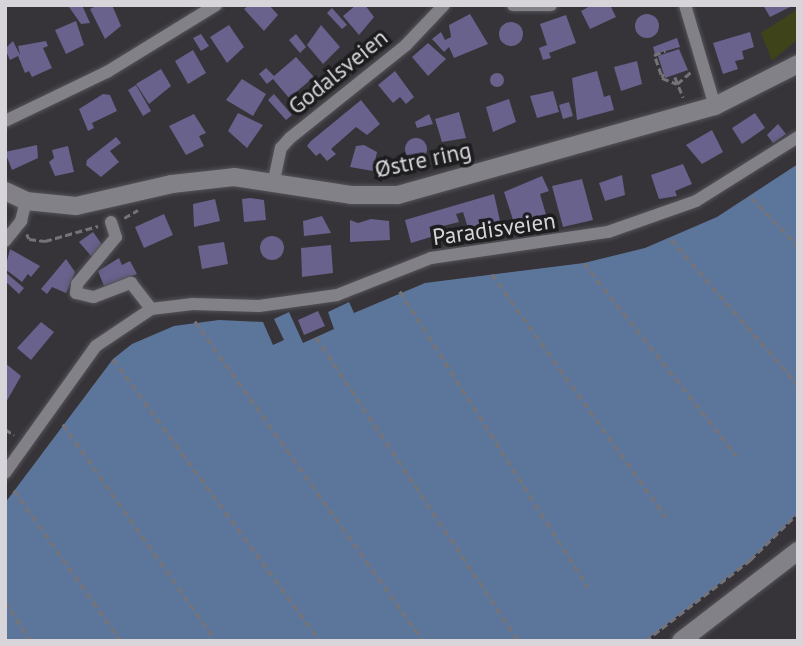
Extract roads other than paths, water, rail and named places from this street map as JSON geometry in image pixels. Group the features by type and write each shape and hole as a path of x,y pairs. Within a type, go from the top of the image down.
{"street":[{"path":"5,121 107,72 216,5"},
{"name":"Godalsveien","path":"274,180 281,148 290,138 406,45 444,5"},
{"path":"513,5 551,5"},
{"path":"685,5 715,106"},
{"name":"Østre ring","path":"5,191 26,201 76,206 205,179 274,180 351,195 398,195 715,106 798,64"},
{"name":"Paradisveien","path":"5,473 96,346 151,309 193,304 259,306 337,295 430,258 608,232 696,201 798,136"},
{"path":"5,241 21,221 26,201"},
{"path":"111,222 116,237 81,278 76,293 93,297 131,284 151,309"},
{"path":"681,641 798,551"}],"water":[{"path":"798,164 798,513 750,560 645,641 5,641 5,503 113,359 132,344 174,326 219,320 263,322 273,345 284,340 274,319 289,312 303,343 334,329 328,312 349,302 354,313 425,283 584,263 645,248 717,217"}]}
